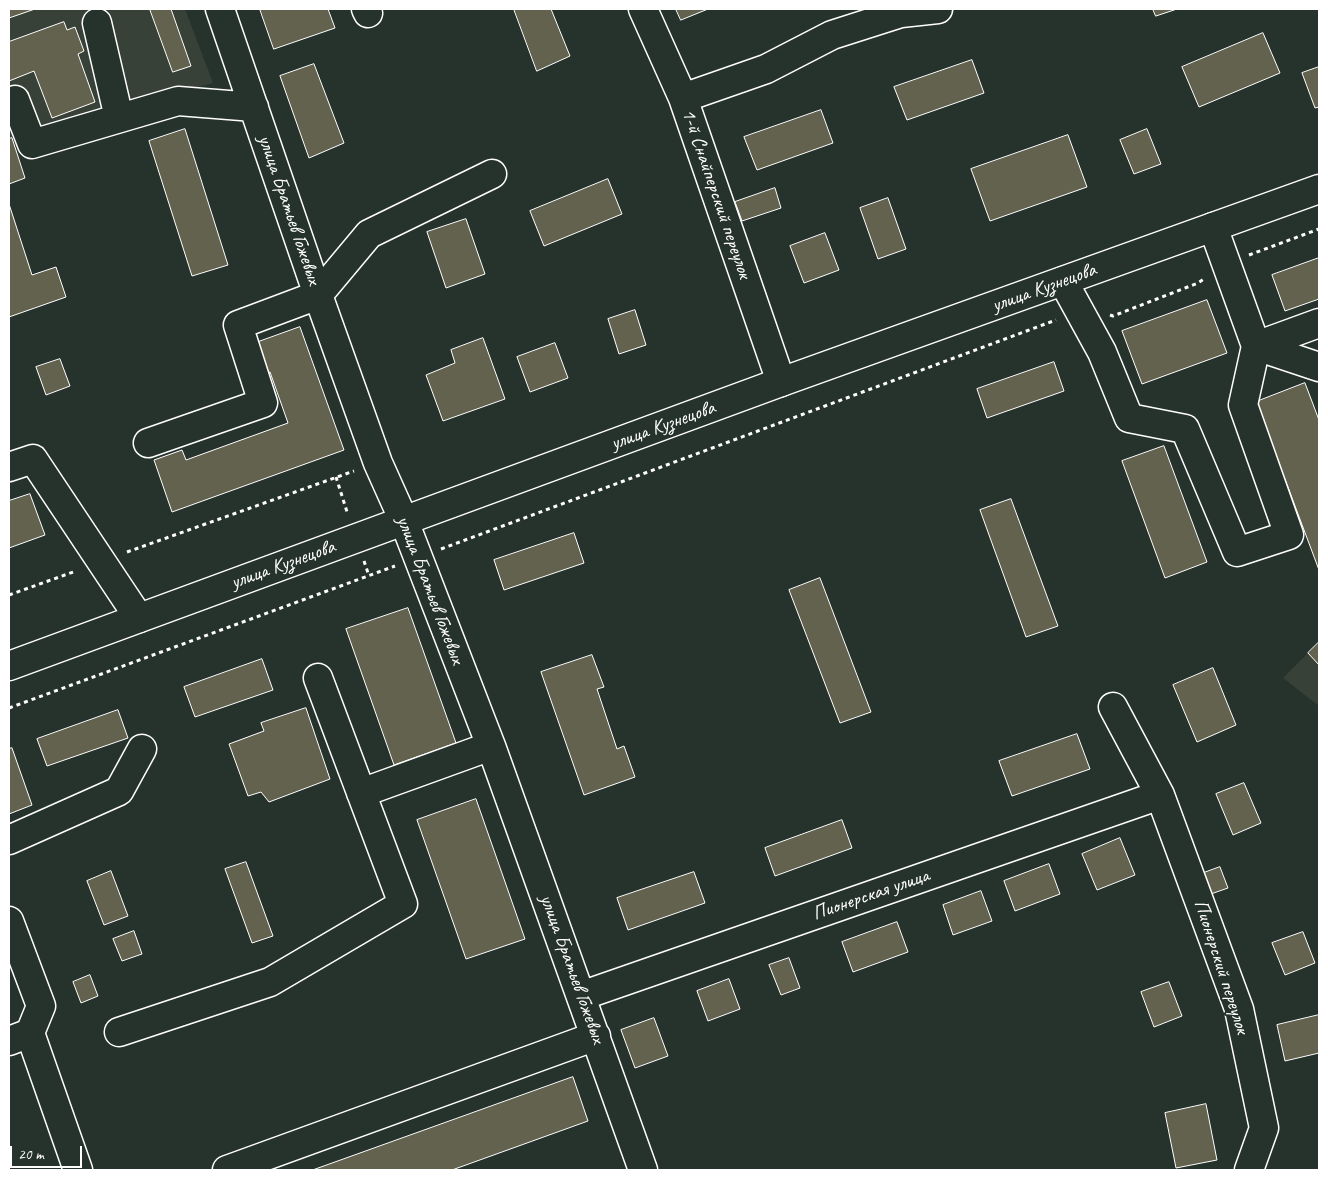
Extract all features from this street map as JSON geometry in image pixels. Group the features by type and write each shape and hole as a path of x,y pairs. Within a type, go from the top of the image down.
{"street":[{"name":"улица Братьев Гожевых","path":"220,9 378,463 404,521 491,746 643,1170"},
{"name":"1-й Снайперский переулок","path":"643,9 683,98 781,382"},
{"path":"683,98 766,69 832,35 901,14 938,9"},
{"path":"97,23 120,118"},
{"path":"15,100 32,144 178,101 254,107"},
{"path":"148,443 264,403 238,324 318,295 369,234 492,174"},
{"name":"улица Кузнецова","path":"9,666 781,382 1319,189"},
{"path":"1063,281 1102,352 1129,418 1185,429 1237,552 1289,535 1244,405 1256,346 1213,227"},
{"path":"1256,346 1319,322"},
{"path":"1256,346 1319,367"},
{"path":"9,467 33,459 139,618"},
{"path":"119,1032 270,982 403,904 318,678"},
{"name":"Пионерский переулок","path":"1113,707 1160,795 1239,1009 1264,1128 1249,1170"},
{"path":"361,793 491,746"},
{"path":"9,840 119,791 142,749"},
{"name":"Пионерская улица","path":"581,996 1160,795"},
{"path":"9,921 41,1006 20,1037 78,1170"},
{"path":"227,1170 596,1036"}],"path":[{"path":"9,708 418,558 1079,311 1113,316 1198,283 1226,263 1319,229"},
{"path":"9,595 378,463"}],"shaded area":[{"path":"9,9 185,9 213,83 9,139"},
{"path":"1319,642 1319,706 1283,678"}],"building":[{"path":"9,9 35,9 9,18"},
{"path":"150,9 171,9 191,66 173,72"},
{"path":"260,9 328,9 335,28 274,49"},
{"path":"514,9 551,9 570,56 537,71"},
{"path":"676,9 708,9 681,20"},
{"path":"1153,9 1177,9 1156,16"},
{"path":"64,22 67,30 75,27 84,51 78,54 95,102 52,118 34,71 9,81 9,42"},
{"path":"1263,33 1280,73 1199,107 1182,67"},
{"path":"972,60 984,93 907,120 894,87"},
{"path":"314,64 344,143 309,158 280,76"},
{"path":"1319,67 1319,107 1315,108 1302,73"},
{"path":"821,110 833,143 757,170 744,137"},
{"path":"185,129 228,265 192,276 149,141"},
{"path":"1147,129 1161,164 1134,174 1120,140"},
{"path":"1068,135 1087,187 990,221 971,169"},
{"path":"12,138 25,178 9,184 9,139"},
{"path":"608,179 622,214 544,246 530,211"},
{"path":"775,188 781,208 742,221 735,202"},
{"path":"888,198 906,249 878,259 860,208"},
{"path":"9,204 32,275 56,267 66,297 9,317"},
{"path":"466,219 485,274 446,288 427,232"},
{"path":"825,233 839,270 804,283 790,246"},
{"path":"1319,258 1319,299 1285,311 1272,275"},
{"path":"1207,300 1227,353 1142,384 1122,331"},
{"path":"635,310 646,345 619,354 608,319"},
{"path":"300,327 344,450 172,512 154,460 182,450 186,460 288,423 270,372 261,375 250,345"},
{"path":"483,338 505,399 443,421 426,375 455,363 451,350"},
{"path":"555,343 568,378 530,392 517,357"},
{"path":"60,359 70,386 46,395 36,367"},
{"path":"1054,362 1064,391 987,418 977,389"},
{"path":"1305,383 1319,420 1319,570 1256,402"},
{"path":"1164,446 1207,562 1165,578 1122,461"},
{"path":"30,494 45,535 9,548 9,501"},
{"path":"1011,499 1058,626 1026,637 980,510"},
{"path":"574,533 584,563 504,590 494,560"},
{"path":"820,578 871,712 840,723 789,590"},
{"path":"408,608 456,743 394,765 346,629"},
{"path":"1319,642 1319,665 1308,653"},
{"path":"592,655 604,687 597,689 617,749 624,746 635,777 584,795 541,672"},
{"path":"262,659 273,690 195,717 184,687"},
{"path":"1213,668 1236,725 1197,742 1173,685"},
{"path":"306,708 330,779 269,802 261,792 248,796 229,744 264,731 261,723"},
{"path":"118,710 128,738 47,766 37,739"},
{"path":"1077,734 1090,769 1012,796 999,761"},
{"path":"12,748 32,805 9,814 9,749"},
{"path":"1244,783 1261,823 1233,835 1216,794"},
{"path":"476,799 525,939 466,959 417,820"},
{"path":"842,820 852,848 775,876 765,848"},
{"path":"1120,838 1135,875 1097,890 1082,854"},
{"path":"246,862 273,936 252,943 225,869"},
{"path":"1049,864 1060,894 1015,911 1004,881"},
{"path":"1220,867 1228,888 1208,895 1201,874"},
{"path":"111,871 128,916 104,925 87,881"},
{"path":"694,872 705,903 628,930 617,898"},
{"path":"981,891 992,921 953,935 943,905"},
{"path":"897,922 908,952 853,972 842,942"},
{"path":"134,931 142,954 122,961 113,939"},
{"path":"1303,932 1315,963 1285,975 1272,943"},
{"path":"789,958 800,988 781,995 769,965"},
{"path":"90,975 98,996 81,1003 73,982"},
{"path":"729,979 740,1009 708,1021 697,991"},
{"path":"1169,982 1182,1016 1154,1027 1141,992"},
{"path":"1319,1015 1319,1053 1285,1061 1277,1025"},
{"path":"654,1018 668,1056 635,1068 621,1030"},
{"path":"573,1077 588,1121 452,1170 313,1170"},
{"path":"1206,1104 1217,1160 1176,1168 1165,1113"}]}
